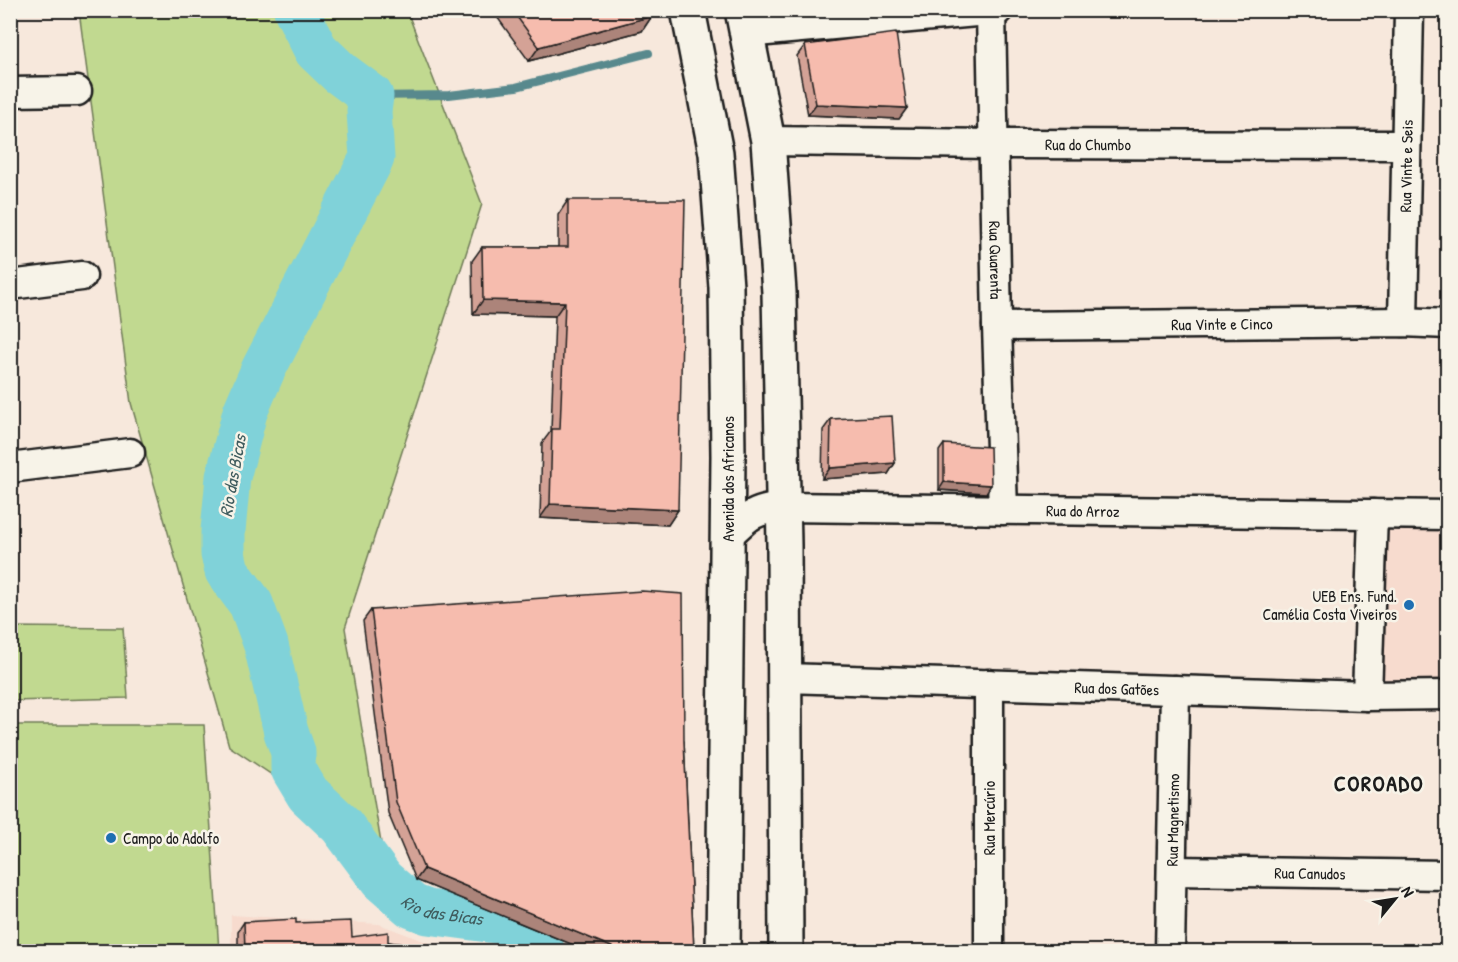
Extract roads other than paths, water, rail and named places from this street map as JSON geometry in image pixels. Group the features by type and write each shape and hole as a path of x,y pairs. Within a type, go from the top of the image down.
{"main road":[{"name":"Avenida dos Africanos","path":"688,10 717,164 726,287 728,536 723,951"},
{"path":"744,22 768,141 779,292 786,951"}],"street":[{"name":"Rua Vinte e Seis","path":"1403,322 1409,10"},
{"path":"744,22 994,11"},
{"name":"Rua Quarenta","path":"994,11 993,144 1003,510"},
{"path":"10,92 77,91"},
{"name":"Rua do Chumbo","path":"768,141 1406,145"},
{"path":"10,285 82,276"},
{"name":"Rua Vinte e Cinco","path":"997,326 1403,322 1448,324"},
{"path":"10,468 130,453"},
{"name":"Rua do Arroz","path":"728,536 744,520 763,509 783,507 1448,515"},
{"path":"1367,696 1373,514"},
{"name":"Rua dos Gatões","path":"784,678 1367,696 1448,695"},
{"name":"Rua Mercúrio","path":"989,684 989,951"},
{"name":"Rua Magnetismo","path":"1170,951 1175,690"},
{"name":"Rua Canudos","path":"1172,871 1448,875"}],"waterway":[{"name":"Rio das Bicas","path":"296,10 316,50 340,73 371,96 369,111 372,158 263,370 245,412 228,477 223,531 223,554 227,571 251,604 266,645 286,732 293,752 293,769 308,794 341,825 382,880 412,906 428,912 503,922 523,930 543,952"},
{"path":"371,96 449,95 516,87 649,53"}],"place":[{"name":"UEB Ens. Fund. Camélia Costa Viveiros","path":"1409,605"},
{"name":"Campo do Adolfo","path":"111,838"}],"district":[{"name":"COROADO","path":"1379,783"}]}
